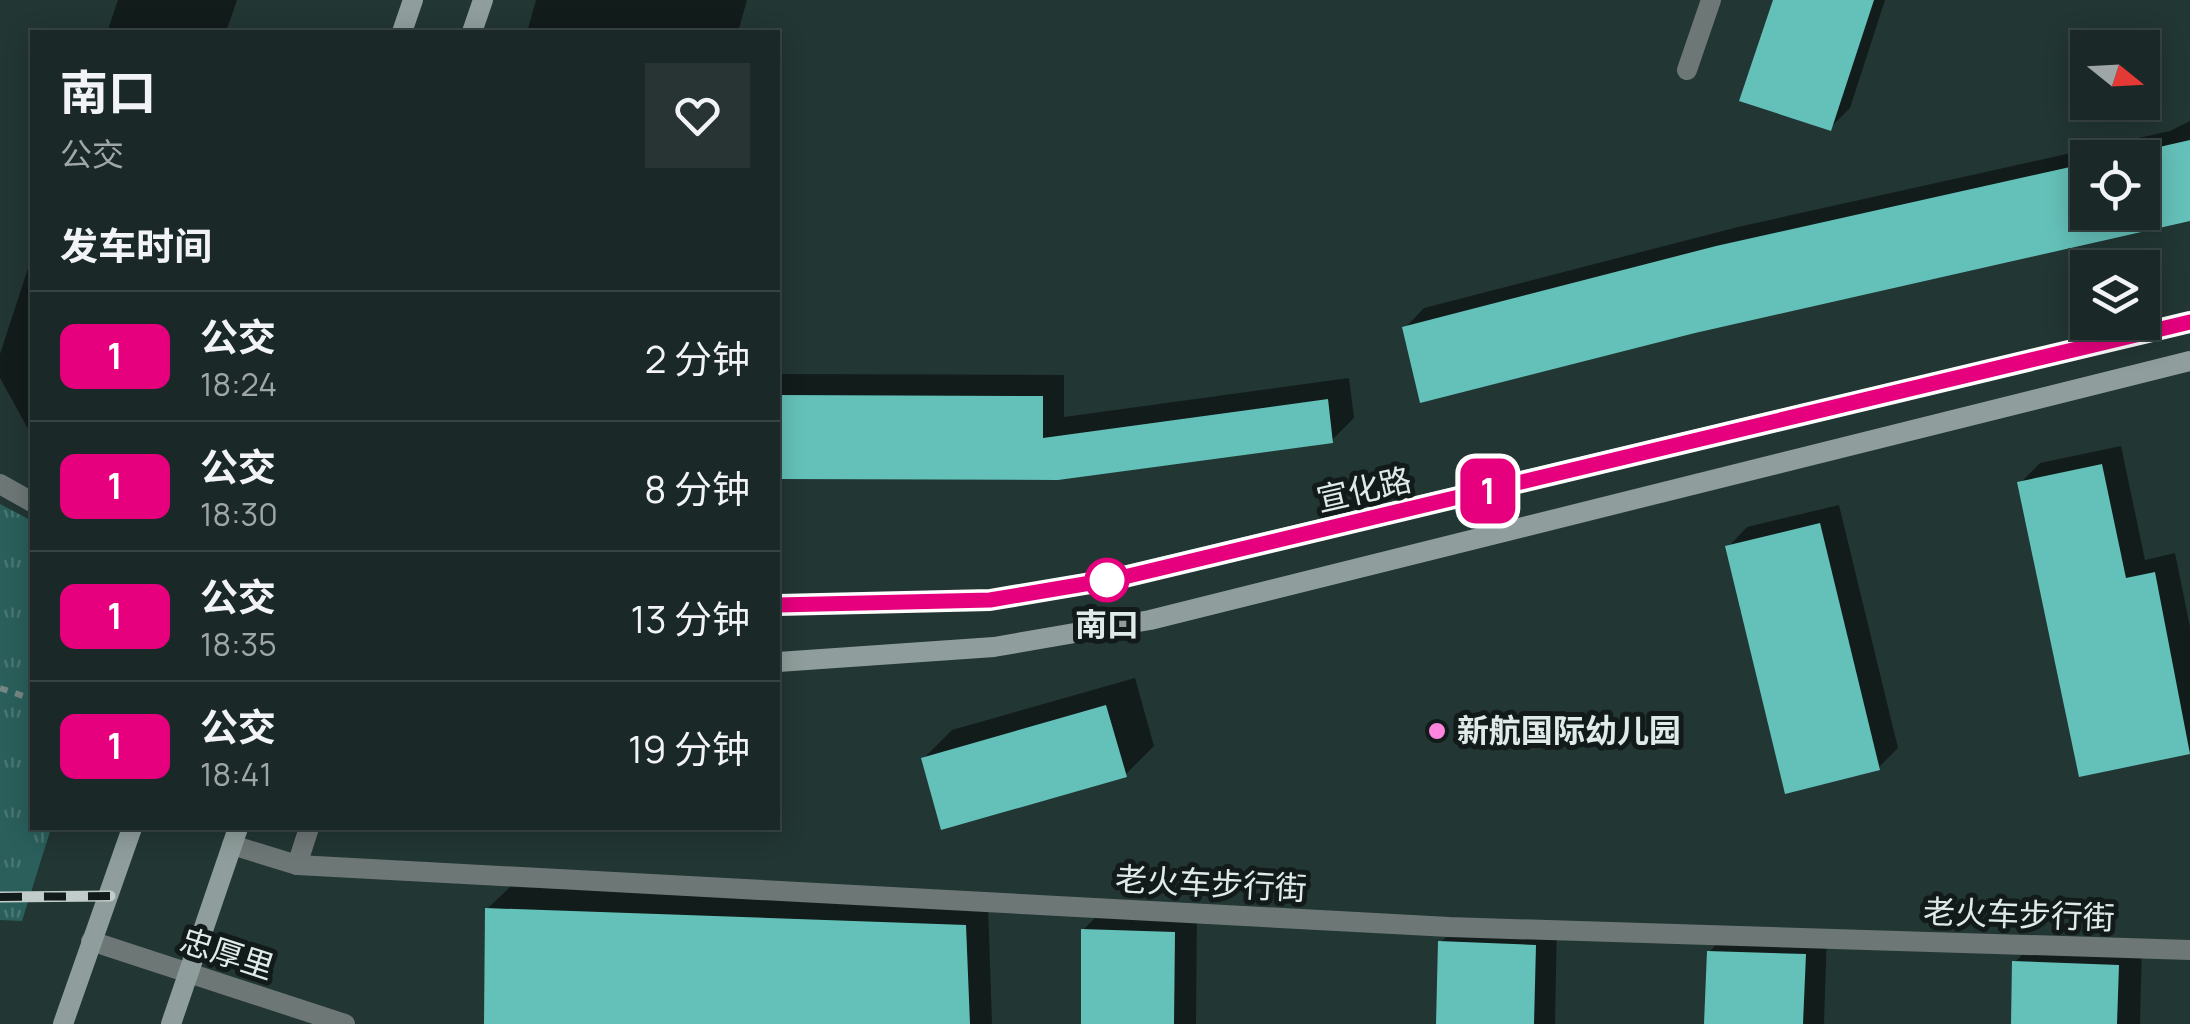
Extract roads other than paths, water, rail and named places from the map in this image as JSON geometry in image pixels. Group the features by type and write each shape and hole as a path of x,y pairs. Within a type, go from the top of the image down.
{"main road":[{"path":"403,30 413,0"},
{"path":"473,30 482,0"},
{"name":"宣化路","path":"780,605 990,600 1094,582 2190,322"},
{"path":"780,662 994,647 1150,620 2190,361"},
{"path":"63,1024 131,830"},
{"path":"171,1024 235,836"}],"street":[{"path":"1687,70 1710,0"},
{"path":"0,484 30,501"},
{"path":"297,865 308,830"},
{"name":"老火车步行街","path":"235,836 297,865 1480,928 2190,950"},
{"name":"忠厚里","path":"92,941 345,1024"}],"railway":[{"path":"0,897 110,896"}],"place":[{"name":"南口","path":"1107,580"},
{"name":"新航国际幼儿园","path":"1437,731"}]}
